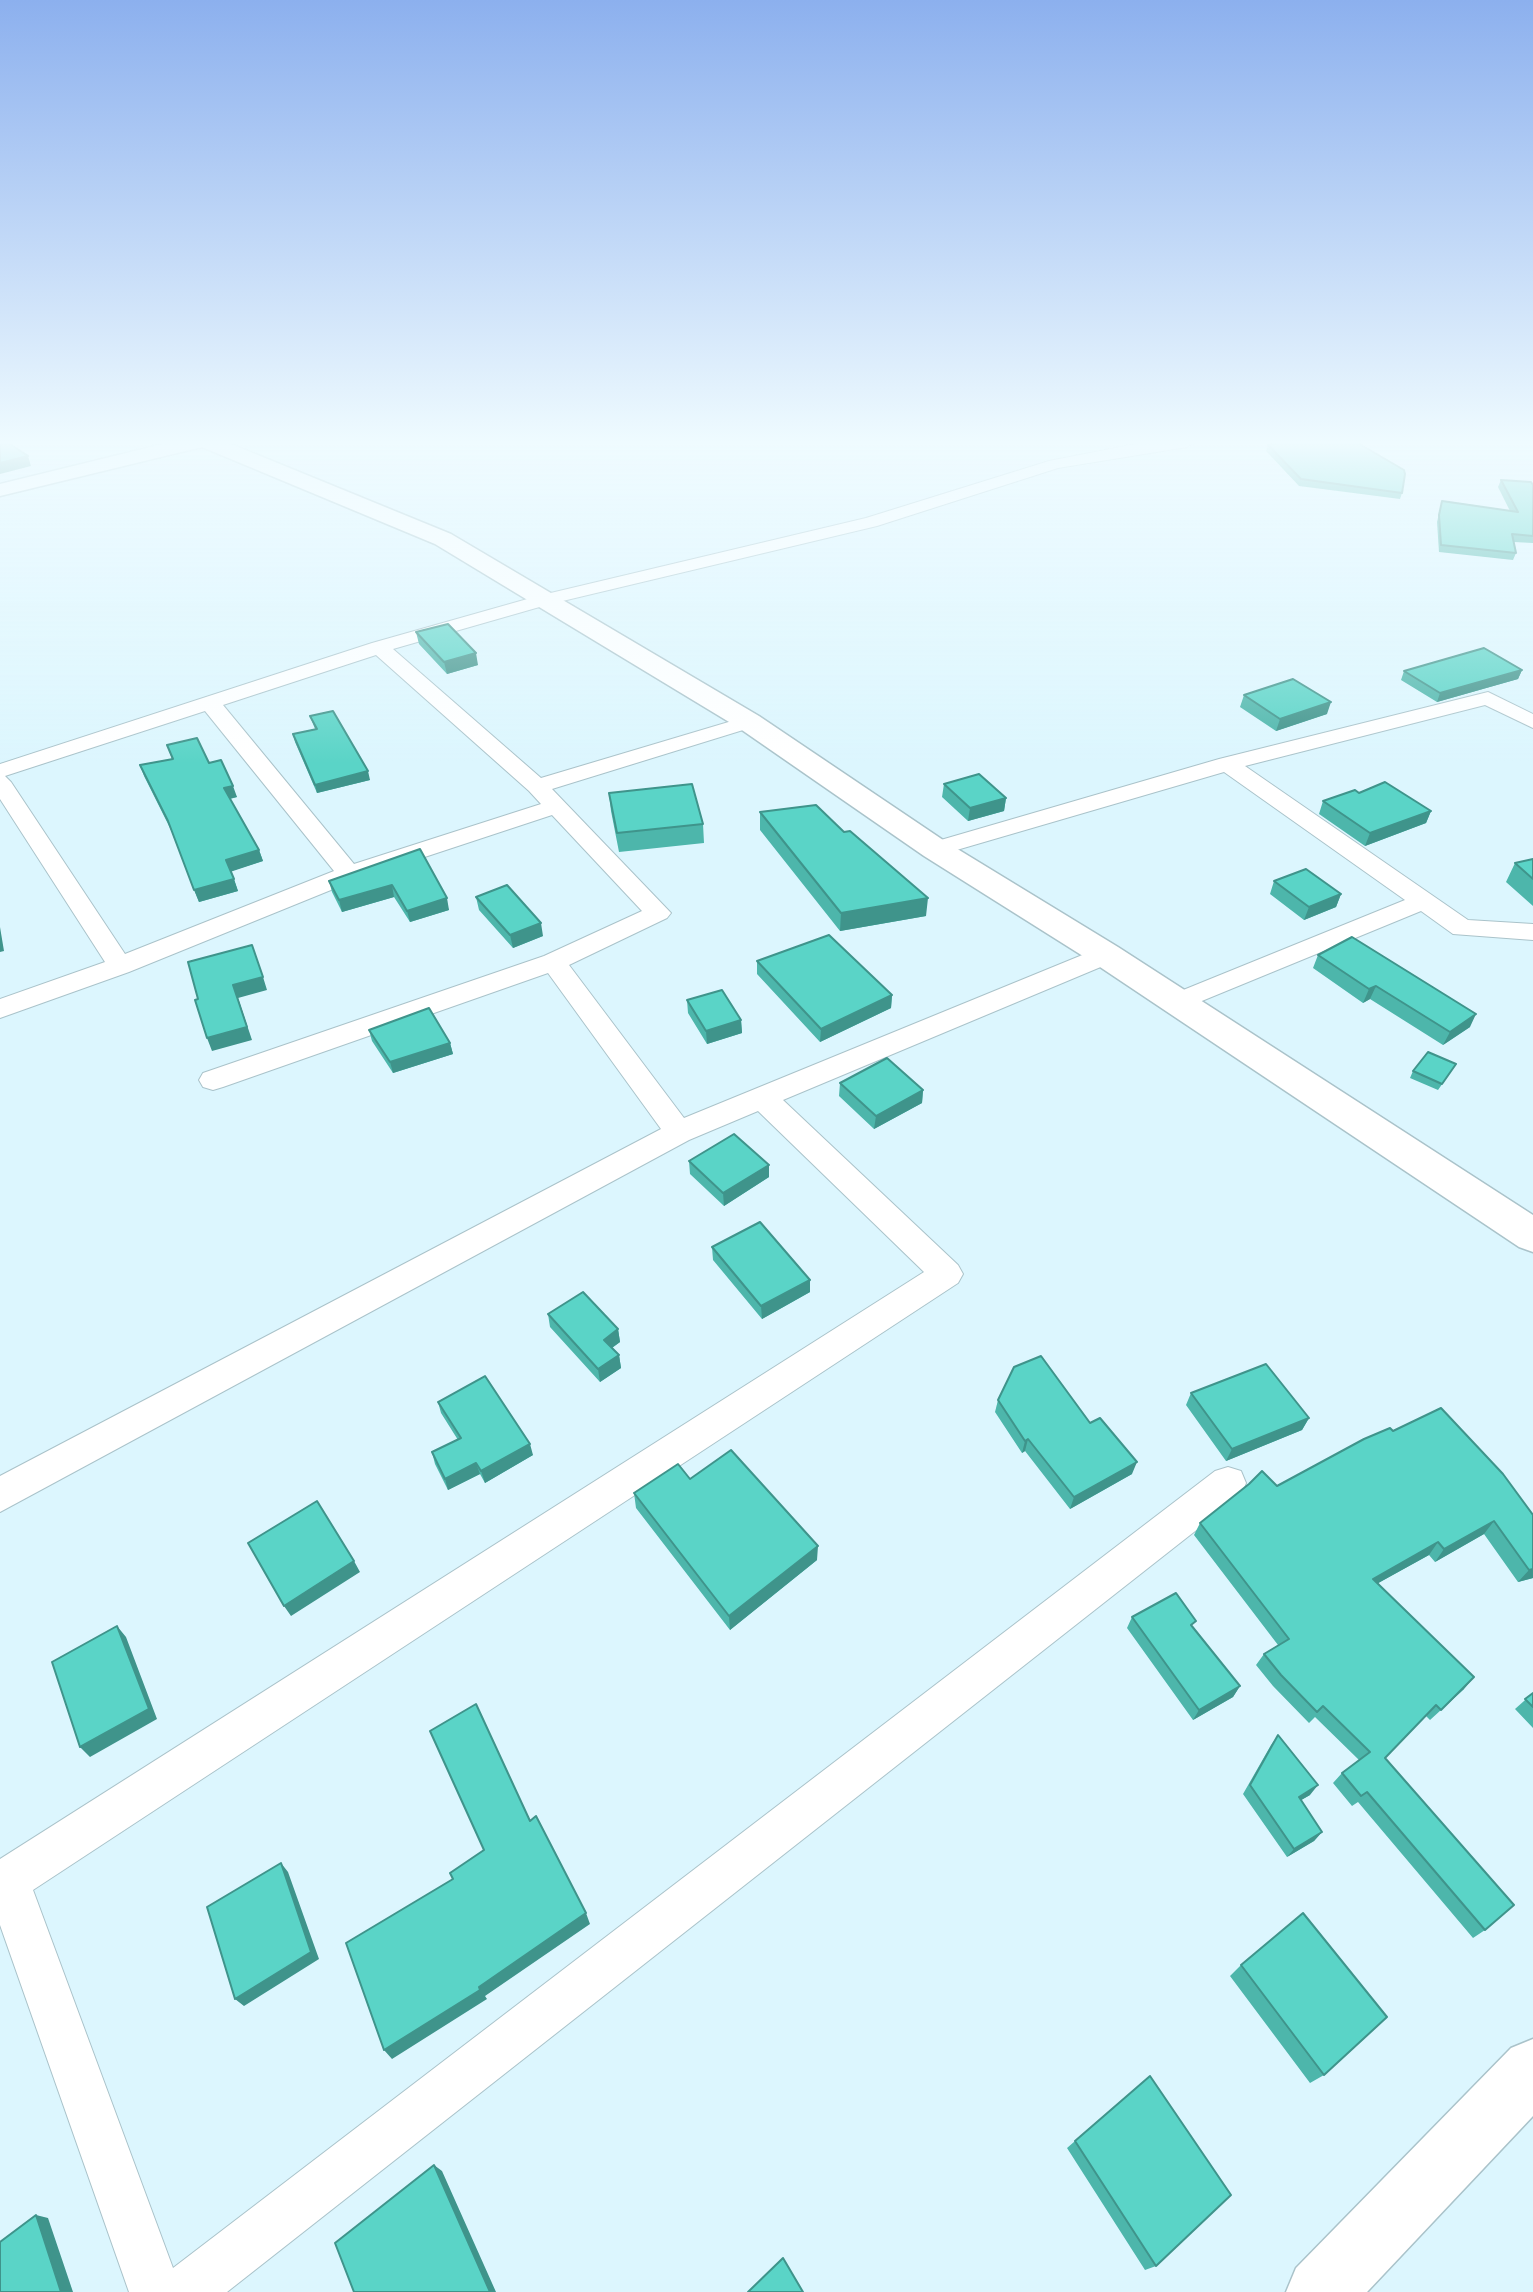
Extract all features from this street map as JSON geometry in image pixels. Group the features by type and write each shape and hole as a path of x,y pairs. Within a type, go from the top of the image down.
{"street":[{"path":"461,549 749,722 935,849 1106,955 1175,1003 1533,1236"},
{"path":"0,771 379,647 545,600 759,549"},
{"path":"213,1080 554,962 658,913 537,786 379,647"},
{"path":"935,849 1227,764 1488,698 1533,722"},
{"path":"210,703 349,874"},
{"path":"537,786 749,722"},
{"path":"1227,764 1462,928 1533,932"},
{"path":"0,782 120,966"},
{"path":"0,1009 120,966 349,874 555,807"},
{"path":"1175,1003 1423,901"},
{"path":"0,1495 679,1132 1106,955"},
{"path":"554,962 679,1132"},
{"path":"155,2292 4,1883 947,1274 763,1098"},
{"path":"184,2292 1228,1483"},
{"path":"1320,2292 1533,2070"}],"building":[{"path":"1478,549 1515,549 1516,553"},
{"path":"448,624 476,653 444,662 416,632"},
{"path":"1484,648 1522,670 1440,693 1404,671"},
{"path":"1293,679 1331,702 1280,719 1244,695"},
{"path":"333,711 368,771 315,785 293,734 317,729 310,716"},
{"path":"197,738 209,763 221,760 233,786 224,788 259,850 226,860 234,879 194,890 168,821 140,765 173,759 167,745"},
{"path":"979,774 1006,798 970,808 944,784"},
{"path":"1385,782 1431,811 1370,833 1323,801 1355,790 1359,793"},
{"path":"692,784 703,824 617,833 609,793"},
{"path":"816,805 844,832 850,831 928,898 841,913 760,812"},
{"path":"420,849 447,898 407,911 392,885 339,900 329,881"},
{"path":"1533,859 1533,879 1515,863"},
{"path":"1306,869 1341,894 1309,907 1274,881"},
{"path":"507,885 541,923 510,935 476,897"},
{"path":"829,935 892,995 821,1029 757,961"},
{"path":"1352,937 1476,1014 1450,1032 1376,986 1369,989 1318,955"},
{"path":"252,945 263,977 233,985 247,1027 207,1038 195,1000 198,999 188,962"},
{"path":"722,990 741,1020 706,1031 687,1000"},
{"path":"429,1008 450,1043 390,1062 369,1030"},
{"path":"1428,1052 1456,1064 1442,1084 1413,1071"},
{"path":"887,1058 923,1090 876,1116 840,1083"},
{"path":"734,1134 769,1165 723,1193 689,1161"},
{"path":"760,1222 810,1280 761,1306 712,1247"},
{"path":"583,1292 618,1329 604,1340 619,1355 598,1369 548,1314"},
{"path":"1041,1356 1090,1423 1100,1418 1137,1462 1074,1497 1028,1439 1025,1441 998,1400 1014,1367"},
{"path":"1266,1364 1309,1418 1232,1449 1191,1393"},
{"path":"485,1376 530,1444 481,1471 476,1463 445,1479 432,1452 461,1438 438,1402"},
{"path":"1441,1408 1503,1474 1533,1515 1533,1569 1529,1570 1494,1521 1444,1549 1438,1542 1373,1579 1474,1677 1441,1710 1436,1705 1385,1758 1514,1905 1485,1930 1367,1792 1361,1796 1342,1773 1370,1752 1323,1706 1317,1712 1264,1654 1289,1639 1200,1523 1262,1471 1277,1486 1364,1439 1390,1428 1393,1431"},
{"path":"731,1450 818,1546 729,1616 634,1493 678,1464 690,1479"},
{"path":"317,1501 354,1561 284,1606 248,1543"},
{"path":"1176,1593 1196,1621 1191,1625 1240,1686 1199,1710 1132,1617"},
{"path":"117,1626 149,1709 80,1747 52,1662"},
{"path":"1533,1693 1533,1707 1525,1699"},
{"path":"476,1704 530,1821 536,1816 586,1913 479,1987 480,1990 384,2050 346,1943 453,1879 450,1873 484,1850 430,1731"},
{"path":"1278,1735 1318,1785 1299,1797 1322,1832 1294,1849 1250,1785"},
{"path":"281,1863 311,1952 235,1999 207,1907"},
{"path":"1303,1913 1387,2017 1324,2075 1241,1965"},
{"path":"1150,2076 1231,2195 1156,2266 1075,2141"},
{"path":"434,2165 490,2292 354,2292 335,2243"},
{"path":"36,2215 61,2292 0,2292 0,2242"},
{"path":"783,2258 803,2292 748,2292"}]}
